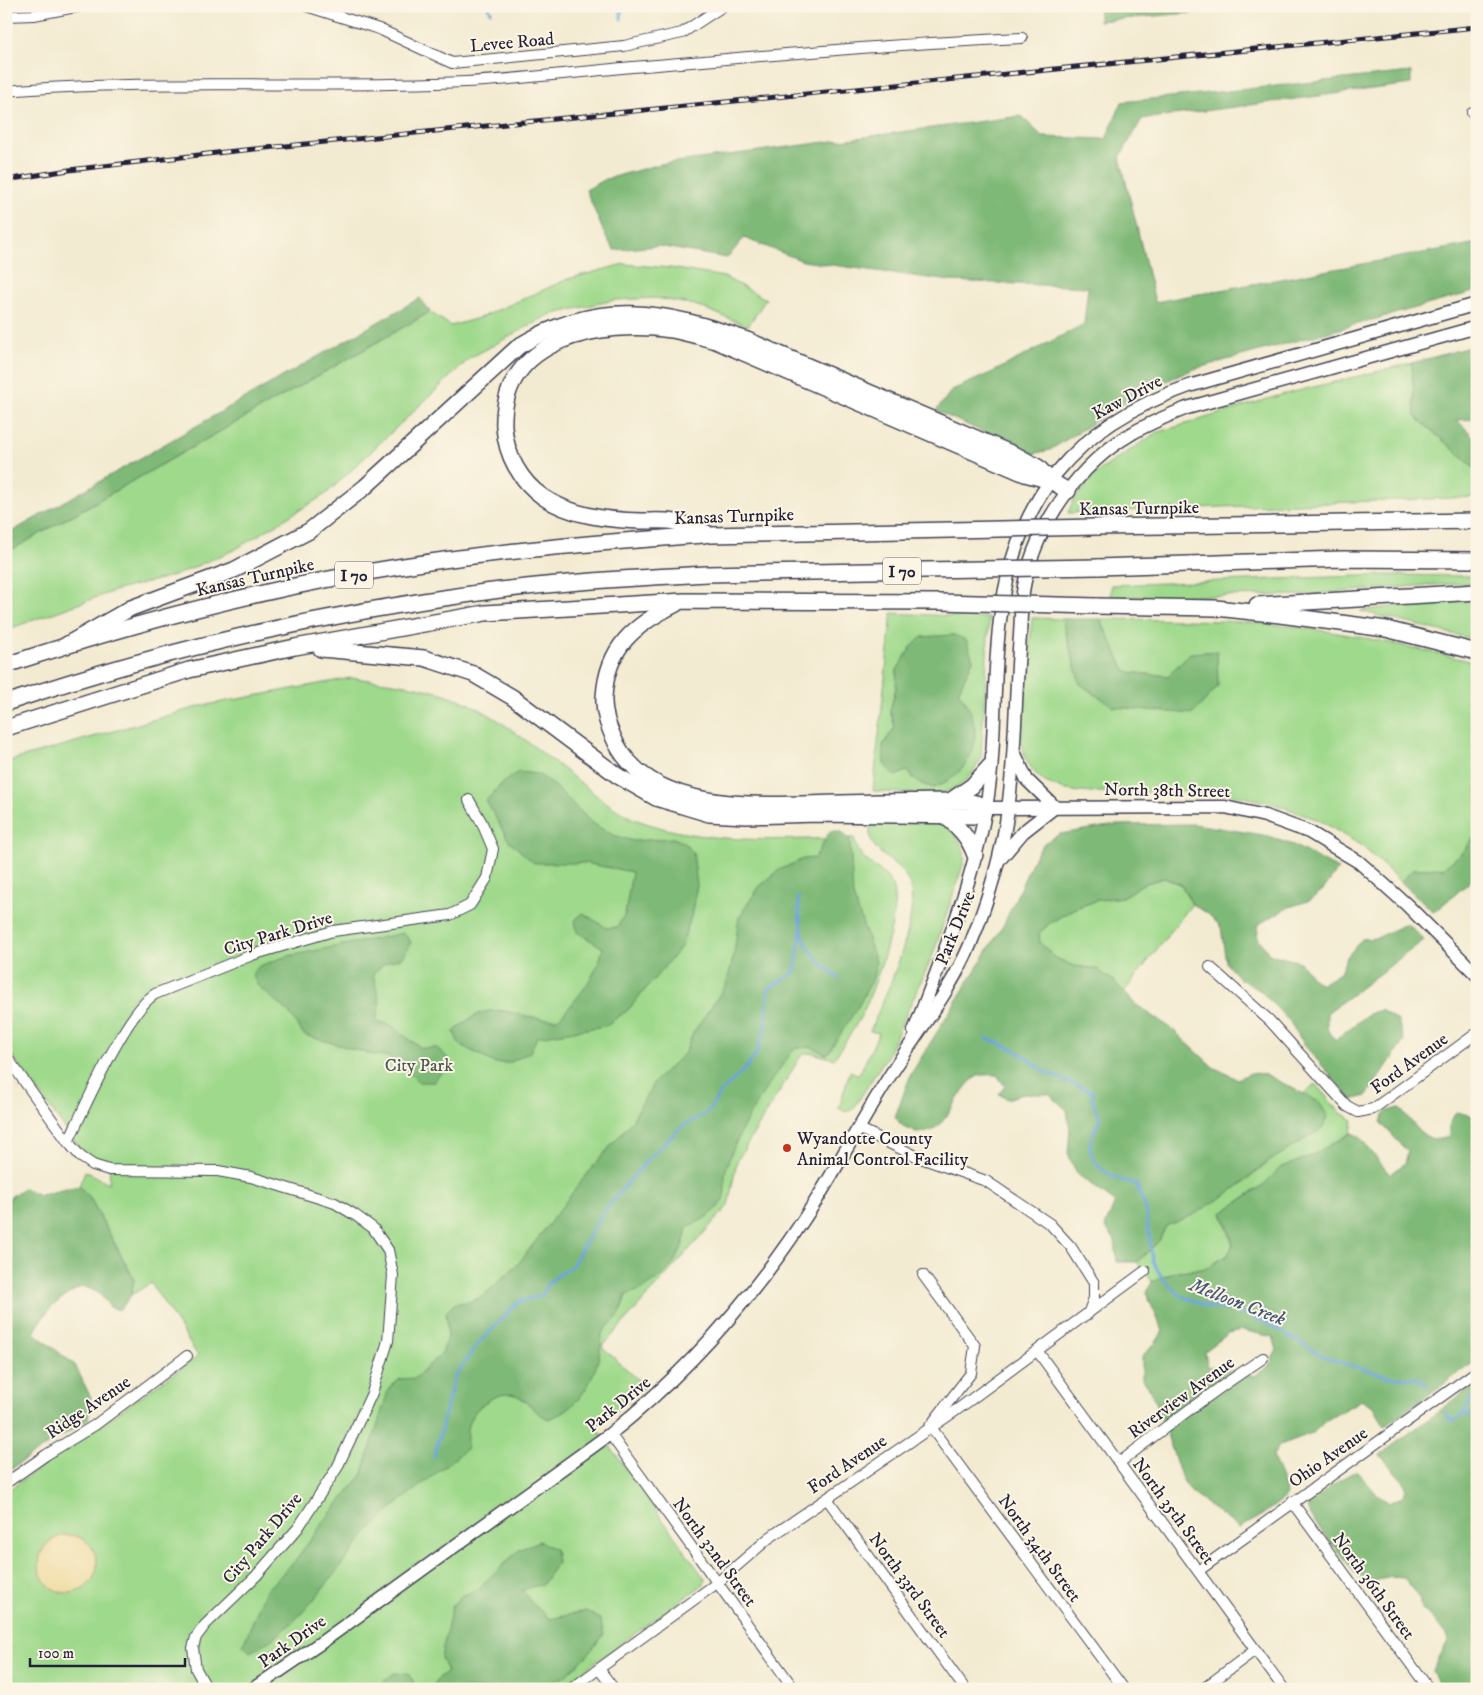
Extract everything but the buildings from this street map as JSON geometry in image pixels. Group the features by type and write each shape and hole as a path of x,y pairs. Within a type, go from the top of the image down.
{"highway":[{"path":"66,645 131,608 234,570 309,531 365,487 518,346 542,332 590,316 616,313 674,318 707,325 796,368 1017,463 1038,467 1050,481 1068,492"},
{"path":"711,534 676,522 618,520 575,512 543,497 519,473 511,459 504,416 512,386 527,363 555,341 575,335 638,328 672,330 716,341 796,368"},
{"path":"1404,523 1477,511"},
{"name":"Kansas Turnpike","path":"6,666 66,645 208,606 404,566 532,548 711,534 1477,521"},
{"name":"I 70","path":"6,703 148,660 309,621 486,592 597,580 707,574 1098,567 1342,559 1477,560"},
{"path":"6,728 189,670 295,647 484,613 684,601 1216,608 1477,592"},
{"path":"684,601 641,624 622,643 612,662 605,682 604,704 608,726 622,754 639,772 663,788 722,803 820,808 947,808 974,816 986,808"},
{"path":"1216,608 1386,629 1477,652"},
{"path":"295,647 424,658 473,674 520,702 618,776 656,798 709,814 746,816 820,808"},
{"path":"947,808 972,786 990,766"},
{"path":"947,808 970,840 975,855"}],"main road":[{"name":"Kaw Drive","path":"986,808 1000,620 1007,579 1023,527 1035,503 1064,463 1099,430 1152,399 1189,386 1477,304"},
{"name":"Kaw Drive","path":"1008,808 1016,673 1025,582 1036,548 1048,521 1068,492 1111,447 1157,420 1187,408 1477,327"},
{"path":"999,862 1023,832 1055,807 1027,780 1013,748"},
{"name":"North 38th Street","path":"986,808 1225,807 1265,816 1309,832 1359,862 1477,975"},
{"name":"Park Drive","path":"906,1049 942,962 966,891 986,808"},
{"name":"Park Drive","path":"253,1689 322,1642 610,1434 677,1377 750,1294 816,1199 906,1049 939,1002 969,947 999,862 1008,808"}],"street":[{"path":"6,16 34,15 81,6"},
{"name":"Levee Road","path":"306,6 379,29 452,63 624,46 682,33 723,6"},
{"path":"6,91 52,87 183,84 467,82 882,44 1022,38"},
{"name":"City Park Drive","path":"68,1142 90,1095 132,1020 147,998 252,955 334,931 450,915 470,905 487,878 493,849 482,823 469,800"},
{"name":"Ford Avenue","path":"1210,967 1270,1021 1347,1106 1358,1112 1373,1109 1477,1033"},
{"name":"City Park Drive","path":"6,1056 68,1142 81,1157 93,1165 109,1170 218,1171 251,1177 319,1197 355,1214 372,1228 388,1250 393,1275 388,1341 372,1393 337,1468 298,1528 256,1576 205,1625 196,1637 193,1648 196,1669 207,1689"},
{"path":"858,1128 918,1157 934,1161 986,1182 1050,1224 1071,1246 1094,1283 1094,1298 1088,1314"},
{"name":"Ford Avenue","path":"571,1689 717,1583 769,1538 809,1510 828,1500 930,1426 1038,1352 1145,1272"},
{"path":"923,1275 975,1346 971,1373 930,1426"},
{"name":"North 35th Street","path":"1038,1352 1284,1689"},
{"name":"Ridge Avenue","path":"6,1483 46,1455 95,1425 187,1356"},
{"name":"Riverview Avenue","path":"1119,1463 1163,1431 1181,1414 1263,1358"},
{"name":"Ohio Avenue","path":"1198,1570 1477,1371"},
{"name":"North 34th Street","path":"930,1426 1124,1689"},
{"name":"North 32nd Street","path":"610,1434 794,1689"},
{"name":"North 33rd Street","path":"828,1500 965,1689"},
{"name":"North 36th Street","path":"1292,1502 1429,1689"},
{"path":"1203,1689 1256,1650"},
{"path":"599,1669 614,1689"}],"green space":[{"path":"1099,6 1268,6 1099,21"},
{"path":"1411,72 1411,84 1142,119 1120,157 1155,302 1477,243 1477,291 1194,369 1141,392 1050,450 1033,454 936,411 952,390 993,372 1084,324 1088,287 951,281 803,261 744,238 727,258 658,246 614,250 604,233 586,190 606,179 661,164 1021,116 1043,137 1106,139 1122,102"},
{"path":"624,264 670,268 724,277 766,299 748,326 695,305 656,298 614,300 549,315 470,358 326,494 236,549 176,575 114,591 6,630 6,553 430,312 451,326 482,317 568,279"},
{"path":"420,298 430,312 6,553 6,535"},
{"path":"1477,345 1477,419 1457,420 1477,440 1477,470 1415,416 1412,363"},
{"path":"1412,363 1415,416 1477,470 1477,497 1068,513 1073,501 1096,473 1156,433 1281,395"},
{"path":"1387,575 1477,576 1477,583 1302,595 1111,597 1111,585"},
{"path":"1477,600 1477,640 1360,611 1413,604"},
{"path":"892,613 989,618 981,759 976,767 964,782 948,791 915,794 873,791","holes":["954,635 964,677 958,692 967,703 917,782 907,771 884,764 883,745 895,727 890,711 896,688 897,670 922,637"]},
{"path":"1032,618 1062,619 1080,684 1192,714 1190,653 1168,676 1125,672 1100,619 1212,621 1279,625 1379,641 1477,663 1477,833 1464,851 1444,868 1413,869 1401,882 1361,845 1319,820 1272,803 1220,792 1079,792 1062,789 1045,782 1033,771 1025,757 1021,740"},
{"path":"1062,619 1100,619 1126,672 1168,676 1190,653 1217,651 1218,686 1193,714 1114,707 1080,684"},
{"path":"954,635 966,640 973,660 958,692 973,720 975,734 968,760 960,771 948,781 933,788 917,782 907,771 895,776 884,764 883,745 895,727 890,711 896,688 897,670 911,647 922,637"},
{"name":"City Park","path":"351,678 416,687 454,697 470,704 516,733 607,803 637,820 690,834 717,837 771,840 854,838 861,854 887,877 891,884 894,896 894,911 891,928 881,966 869,998 854,1029 834,1059 812,1053 802,1054 737,1161 728,1206 602,1347 645,1386 596,1427 705,1579 704,1584 558,1689 6,1689 6,1492 198,1356 151,1283 131,1295 134,1279 89,1196 79,1186 85,1171 109,1183 110,1164 89,1157 77,1145 6,1047 6,762 201,706"},
{"path":"518,772 538,774 555,786 592,823 613,835 633,841 673,838 683,842 693,852 697,885 691,917 681,947 628,1010 605,1026 537,1037 530,1052 509,1063 494,1063 459,1044 454,1032 468,1020 481,1013 493,1011 505,1011 543,1019 558,1019 592,977 603,948 577,932 575,920 583,913 607,928 617,927 625,914 632,872 584,863 534,863 509,841 486,801 500,785"},
{"path":"871,822 943,823 952,831 962,845 964,862 932,957 887,1056 853,1109 846,1112 839,1108 850,1071 859,1075 879,1033 870,1031 892,979 906,939 912,901 910,886 906,876 873,843 870,834"},
{"path":"1194,824 1263,835 1293,845 1338,869 1324,889 1311,900 1289,907 1259,924 1257,936 1269,954 1300,962 1314,980 1322,984 1340,973 1347,957 1362,939 1377,938 1407,923 1424,940 1327,1013 1327,1028 1335,1040 1368,1014 1381,1010 1398,1021 1404,1041 1366,1096 1352,1100 1306,1047 1290,1022 1261,991 1239,978 1226,963 1221,927 1207,913 1192,904 1181,884 1164,878 1143,884 1122,897 1098,900 1073,909 1050,923 1039,933 1040,943 1056,958 1074,966 1097,969 1115,982 1135,1004 1171,1028 1213,1067 1237,1079 1251,1073 1265,1074 1319,1102 1328,1117 1323,1128 1270,1161 1229,1193 1193,1215 1166,1226 1159,1241 1137,1262 1117,1262 1115,1240 1105,1227 1115,1202 1077,1174 1068,1154 1070,1129 1067,1110 1049,1094 1023,1094 1007,1099 999,1094 1005,1086 997,1075 982,1075 970,1082 963,1090 950,1111 936,1128 927,1132 917,1132 907,1129 895,1117 911,1074 1004,924 1034,858 1044,843 1060,834 1116,825"},
{"path":"830,831 841,831 850,840 853,896 876,962 873,978 859,1005 827,1055 812,1047 795,1048 755,1106 739,1136 726,1169 724,1196 717,1209 687,1227 680,1251 667,1271 649,1285 626,1295 620,1314 602,1333 601,1347 594,1373 581,1396 572,1406 548,1419 521,1398 514,1395 498,1396 482,1405 471,1418 468,1425 467,1448 381,1519 289,1626 250,1652 243,1645 266,1590 294,1562 362,1475 389,1388 400,1379 415,1378 442,1353 448,1337 446,1312 454,1304 473,1301 484,1295 519,1263 590,1170 632,1121 654,1082 685,1053 693,1033 726,985 734,955 739,917 759,887 779,870 803,859 815,858"},
{"path":"1477,833 1477,876 1434,912 1401,882 1413,869 1444,868 1464,851"},
{"path":"1164,878 1181,885 1192,904 1124,992 1097,969 1074,966 1056,958 1039,943 1039,933 1050,923 1073,909 1098,900 1122,897 1143,884"},
{"path":"404,933 411,942 403,957 385,963 373,974 380,1004 376,1021 391,1025 421,1048 437,1048 448,1058 444,1069 434,1082 419,1082 390,1057 370,1054 304,1035 289,1013 258,986 252,974 259,966 288,956"},
{"path":"1315,1084 1341,1113 1353,1120 1351,1133 1307,1158 1280,1168 1263,1185 1222,1213 1233,1246 1227,1256 1203,1269 1177,1271 1152,1282 1137,1262 1159,1241 1166,1226 1221,1198 1270,1161 1319,1102 1303,1094"},
{"path":"1399,1108 1421,1133 1434,1139 1450,1136 1450,1122 1456,1112 1477,1117 1477,1360 1385,1426 1374,1408 1361,1400 1330,1418 1312,1433 1280,1445 1273,1455 1286,1491 1286,1497 1262,1515 1239,1528 1192,1493 1182,1479 1156,1402 1142,1377 1142,1356 1155,1344 1163,1331 1146,1293 1152,1282 1177,1271 1203,1269 1227,1256 1233,1245 1222,1213 1263,1185 1280,1168 1307,1158 1351,1133 1359,1136 1390,1175 1405,1163 1408,1152 1381,1123 1385,1112","holes":["1242,1330 1273,1337 1277,1350 1268,1367 1255,1376 1207,1366 1205,1351 1229,1333"]},
{"path":"79,1186 89,1196 134,1280 131,1295 120,1310 110,1307 99,1293 83,1286 60,1300 44,1317 34,1333 75,1365 91,1398 88,1419 6,1472 6,1200 24,1188 40,1195"},
{"path":"1477,1383 1477,1689 1442,1689 1432,1671 1449,1639 1432,1617 1421,1610 1419,1596 1404,1578 1392,1577 1373,1581 1358,1577 1310,1516 1307,1505 1339,1480 1356,1471 1376,1493 1389,1503 1402,1497 1406,1490 1405,1483 1380,1455"},
{"path":"539,1541 555,1549 557,1563 543,1584 522,1590 532,1603 550,1619 586,1611 600,1619 604,1634 586,1657 564,1677 539,1689 431,1689 436,1680 447,1672 441,1658 452,1606 461,1596 478,1589 519,1550"},
{"path":"394,1673 408,1674 416,1685 414,1689 375,1689"}],"sand":[{"path":"68,1535 79,1537 92,1548 97,1564 95,1575 84,1588 68,1593 57,1591 44,1580 39,1564 41,1553 52,1540"}],"waterway":[{"name":"Melloon Creek","path":"488,6 491,12"},
{"path":"621,6 621,19"},
{"name":"Melloon Creek","path":"798,897 800,924 806,944 818,960 838,978"},
{"path":"434,1457 454,1378 477,1345 518,1302 543,1295 549,1282 572,1266 601,1215 647,1160 681,1127 708,1112 721,1092 745,1069 757,1053 766,1025 768,989 795,972 801,931"},
{"name":"Melloon Creek","path":"987,1038 1017,1051 1047,1073 1093,1092 1092,1100 1100,1119 1090,1142 1091,1153 1095,1161 1106,1172 1121,1180 1136,1184 1145,1207 1153,1262 1163,1279 1180,1295 1208,1307 1237,1311 1269,1324 1326,1358 1390,1377 1417,1378 1427,1386"},
{"name":"Melloon Creek","path":"1447,1411 1448,1419 1454,1421 1462,1415 1477,1389"},
{"path":"1462,1415 1469,1415 1477,1420"}],"railway":[{"path":"6,180 69,170 225,152 1477,27"}],"place":[{"name":"Wyandotte County Animal Control Facility","path":"787,1148"}]}
